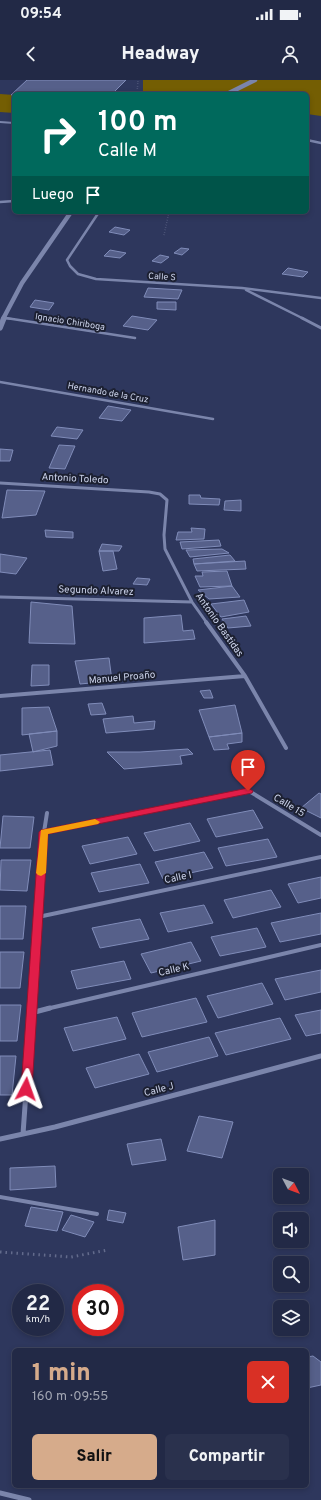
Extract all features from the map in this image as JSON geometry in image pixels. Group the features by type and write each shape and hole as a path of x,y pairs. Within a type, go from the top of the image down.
{"street":[{"path":"231,92 255,80"},
{"path":"309,140 321,143"},
{"path":"0,202 12,200"},
{"path":"0,328 3,318 26,276 70,214"},
{"name":"Calle S","path":"98,214 67,260 69,267 77,274 108,281 242,288 321,298"},
{"path":"242,288 321,328"},
{"name":"Antonio Toledo","path":"0,483 149,492"},
{"name":"Antonio Bastidas","path":"149,492 160,494 167,500 164,535 165,549 192,602 245,676 286,748"},
{"name":"Segundo Alvarez","path":"0,597 192,602"},
{"name":"Manuel Proaño","path":"0,696 245,676"},
{"name":"Calle 15","path":"44,832 248,791 321,835"},
{"path":"23,1134 44,832 47,813"},
{"name":"Calle I","path":"38,917 321,857"},
{"name":"Calle K","path":"31,1013 321,945"},
{"name":"Calle J","path":"0,1140 55,1127 321,1056"},
{"path":"0,1493 29,1500"}],"lane":[{"path":"0,122 12,124"},
{"name":"Ignacio Chiriboga","path":"3,318 135,338"},
{"name":"Hernando de la Cruz","path":"0,382 213,419"},
{"path":"0,1197 97,1214"}],"path":[{"path":"138,80 138,92"},
{"path":"164,235 168,214"},
{"path":"0,1252 71,1257 108,1250"}],"shaded area":[{"path":"143,80 321,80 321,116 309,114 309,92 143,92"},
{"path":"0,94 12,95 12,113 0,112"}],"building":[{"path":"27,80 126,80 114,92 14,92"},
{"path":"115,227 130,230 124,235 109,232"},
{"path":"181,248 189,249 182,255 174,253"},
{"path":"110,250 126,253 120,258 104,256"},
{"path":"160,255 169,257 161,263 152,261"},
{"path":"288,268 308,272 303,277 282,274"},
{"path":"148,288 182,290 178,299 144,297"},
{"path":"35,300 54,303 49,310 30,307"},
{"path":"157,302 176,302 176,310 157,309"},
{"path":"132,316 157,320 148,330 123,326"},
{"path":"108,406 131,410 122,421 99,418"},
{"path":"57,427 83,430 77,439 51,436"},
{"path":"59,445 75,446 65,469 49,468"},
{"path":"0,449 13,450 10,461 0,461"},
{"path":"7,490 45,491 36,515 2,518"},
{"path":"189,495 200,495 201,498 220,499 219,505 189,504"},
{"path":"241,500 241,511 224,510 225,501"},
{"path":"191,528 205,529 204,539 176,540 178,532 192,532"},
{"path":"45,530 73,532 73,538 46,537"},
{"path":"219,540 221,546 182,549 180,542"},
{"path":"102,544 122,546 119,551 99,551"},
{"path":"222,549 229,553 190,557 186,550"},
{"path":"99,551 113,551 117,569 103,571"},
{"path":"0,554 27,558 16,574 0,572"},
{"path":"230,555 235,561 194,564 193,559"},
{"path":"245,561 246,569 197,571 194,564"},
{"path":"227,571 232,586 200,587 195,576 203,576 202,572"},
{"path":"137,578 150,579 147,585 133,584"},
{"path":"232,586 240,597 209,599 198,590"},
{"path":"244,600 249,612 221,617 211,604"},
{"path":"31,602 72,606 75,644 29,643"},
{"path":"181,615 183,631 193,630 195,639 144,643 144,618"},
{"path":"246,616 251,626 228,628 222,619"},
{"path":"109,658 112,681 80,684 75,661"},
{"path":"32,665 49,665 49,685 31,686"},
{"path":"210,690 213,698 204,698 200,691"},
{"path":"102,703 106,714 91,715 88,704"},
{"path":"235,705 242,733 209,737 199,710"},
{"path":"49,707 57,731 22,735 22,708"},
{"path":"133,716 134,723 155,721 154,729 106,733 103,719"},
{"path":"57,731 57,746 33,752 29,734"},
{"path":"242,733 242,742 227,744 229,749 214,750 209,737"},
{"path":"188,749 193,754 180,756 182,764 124,769 107,752 140,752"},
{"path":"50,750 53,765 0,771 0,755"},
{"path":"319,793 321,794 321,818 301,808"},
{"path":"253,810 263,828 216,837 207,819"},
{"path":"3,816 34,817 30,848 0,848"},
{"path":"190,823 200,841 154,851 144,833"},
{"path":"128,837 137,854 90,864 82,846"},
{"path":"268,839 277,857 226,866 218,848"},
{"path":"204,852 213,868 163,879 155,862"},
{"path":"1,860 31,860 27,891 0,890"},
{"path":"140,864 149,883 99,892 91,873"},
{"path":"321,877 321,898 298,903 288,884"},
{"path":"271,890 281,907 233,918 224,900"},
{"path":"204,905 213,923 168,932 160,913"},
{"path":"0,906 26,906 23,939 0,939"},
{"path":"321,913 321,934 280,942 271,923"},
{"path":"140,919 149,939 100,948 92,928"},
{"path":"257,928 266,947 220,956 211,937"},
{"path":"191,942 201,961 151,973 141,954"},
{"path":"0,952 24,952 20,988 0,988"},
{"path":"124,961 131,979 77,989 71,971"},
{"path":"321,970 321,992 285,1000 275,979"},
{"path":"262,983 273,1004 218,1018 207,996"},
{"path":"196,998 207,1022 142,1037 132,1013"},
{"path":"0,1005 21,1005 17,1041 0,1041"},
{"path":"321,1010 321,1033 306,1036 295,1015"},
{"path":"117,1017 126,1039 73,1051 64,1028"},
{"path":"280,1018 291,1039 226,1055 215,1033"},
{"path":"209,1037 218,1056 157,1072 148,1052"},
{"path":"139,1054 149,1074 95,1088 86,1068"},
{"path":"0,1056 16,1056 12,1095 0,1095"},
{"path":"199,1116 233,1122 222,1158 187,1151"},
{"path":"161,1139 166,1160 132,1165 127,1144"},
{"path":"55,1166 56,1187 10,1190 10,1168"},
{"path":"31,1207 63,1212 57,1231 25,1226"},
{"path":"109,1210 126,1213 123,1223 107,1220"},
{"path":"71,1215 94,1222 85,1237 62,1230"},
{"path":"215,1220 215,1255 183,1260 178,1227"},
{"path":"313,1356 321,1362 321,1385 309,1388 309,1357"}],"slow traffic":[{"path":"41,873 44,832 95,822"}],"route":[{"path":"26,1089 44,832 248,791"}]}
